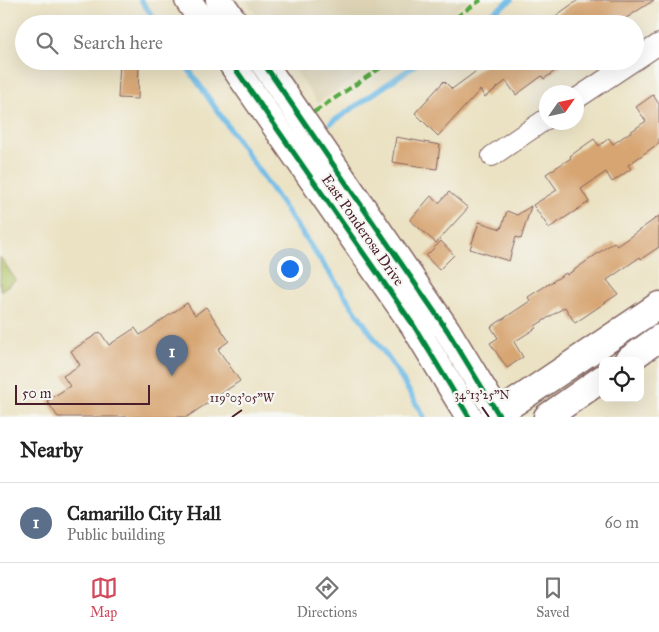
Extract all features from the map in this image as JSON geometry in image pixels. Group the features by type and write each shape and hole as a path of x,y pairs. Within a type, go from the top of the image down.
{"main road":[{"path":"188,0 198,15"},
{"path":"219,0 230,15"},
{"name":"East Ponderosa Drive","path":"236,70 414,326 469,417"},
{"name":"East Ponderosa Drive","path":"268,70 447,330 497,416"},
{"path":"497,416 659,305"},
{"path":"633,357 659,338"},
{"path":"547,417 599,381"}],"street":[{"path":"644,54 659,44"},
{"path":"584,94 620,70"},
{"path":"492,156 539,124"}],"shaded area":[{"path":"246,0 470,0 448,15 257,15"},
{"path":"295,70 366,70 318,103"}],"green space":[{"path":"0,257 16,280 0,291"}],"building":[{"path":"578,0 654,0 631,15 557,15"},
{"path":"120,70 139,70 138,99 118,98"},
{"path":"478,70 556,70 544,79 542,76 516,95 506,81 485,97 480,90 438,136 415,113 444,81 452,89"},
{"path":"653,95 659,104 659,143 628,165 631,169 612,182 606,172 581,189 589,202 549,228 533,205 557,190 546,174 571,158 570,156 594,139 599,146 609,138 613,144 646,121 636,107"},
{"path":"396,137 440,145 437,169 392,162"},
{"path":"449,192 468,208 436,243 410,220 431,196 439,203"},
{"path":"531,206 521,239 516,237 509,261 470,249 479,222 501,229 507,211 517,215"},
{"path":"659,216 659,247 641,259 640,257 607,280 618,294 575,323 565,307 535,326 536,328 514,342 523,357 507,368 490,343 498,338 491,327 530,301 528,297 566,273 567,275 614,242 617,246"},
{"path":"441,241 454,255 439,270 426,256"},
{"path":"187,303 195,315 206,307 229,341 218,349 240,381 187,417 58,417 47,401 70,386 63,376 80,365 71,351 100,332 109,345 135,328 140,335"}],"waterway":[{"path":"141,0 152,15"},
{"path":"489,15 511,0"},
{"path":"189,70 397,371 424,417"},
{"path":"331,123 408,70"}],"marked path":[{"path":"459,15 481,0"},
{"path":"314,112 377,70"}],"cycle path":[{"path":"236,70 414,326 469,417"},
{"path":"268,70 447,330 500,417"}],"place":[{"name":"Camarillo City Hall","path":"172,376"}]}
